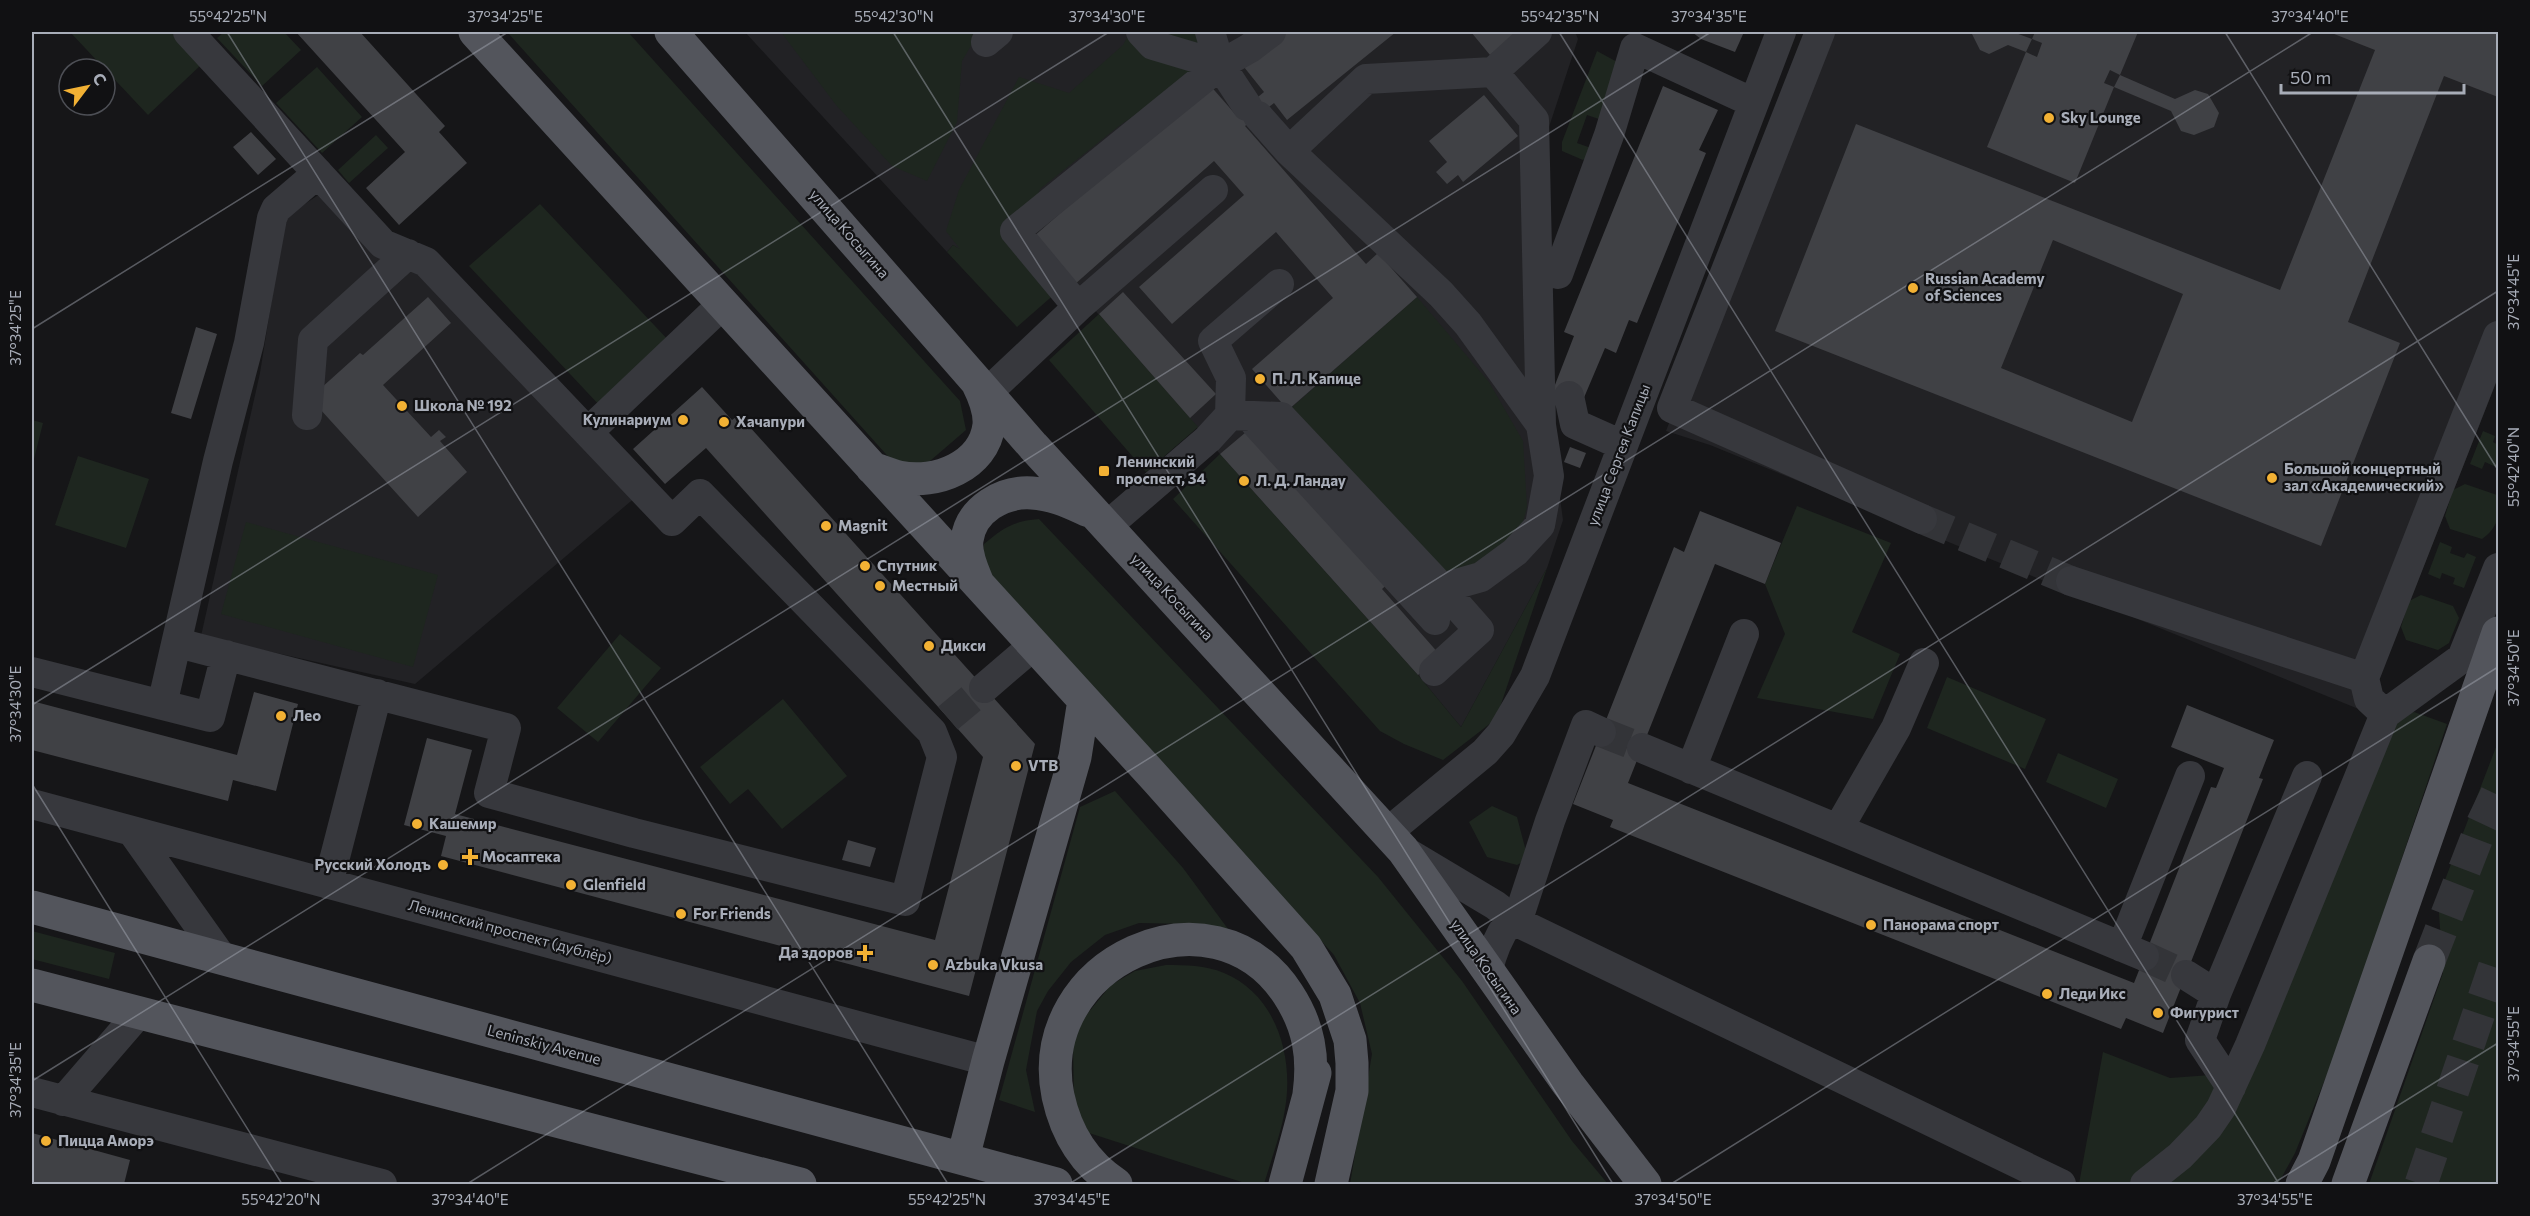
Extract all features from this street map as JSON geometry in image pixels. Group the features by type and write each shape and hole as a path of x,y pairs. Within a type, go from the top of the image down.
{"main road":[{"path":"475,32 1306,947 1323,971 1344,1016 1350,1040 1352,1090 1330,1185"},
{"name":"улица Косыгина","path":"671,32 1100,519 1395,841 1568,1084 1645,1185"},
{"path":"872,468 900,478 931,477 950,474 967,463 982,447 989,424 982,386"},
{"path":"980,587 969,562 966,541 973,523 987,505 1008,495 1032,493 1057,497 1100,519"},
{"path":"2302,1185 2314,1161 2499,633"},
{"path":"963,1158 988,1060 1075,757 1084,700"},
{"path":"1232,864 1283,931 1301,963 1318,1007 1321,1026 1320,1045 1285,1185"},
{"name":"Leninskiy Avenue","path":"32,907 1056,1185"},
{"path":"1116,1185 1086,1158 1071,1136 1061,1109 1055,1079 1059,1045 1066,1018 1081,994 1098,974 1120,957 1143,947 1165,942 1191,941 1217,943 1243,952 1264,965 1281,983 1304,1024 1311,1046 1313,1069 1309,1094"},
{"path":"2348,1185 2429,961"},
{"path":"32,985 800,1185"}],"street":[{"path":"178,643 506,728 489,793 634,833 905,901 942,757 940,725 700,495 672,521 426,262 383,244 188,32"},
{"path":"1141,32 1153,45 1220,65"},
{"path":"1210,32 1220,65 1253,111 1289,151 1441,294 1468,324 1541,425"},
{"path":"1078,307 1015,231 1220,65 1250,48 1271,32"},
{"path":"1289,151 1366,79 1493,72 1537,32"},
{"name":"улица Сергея Капицы","path":"1395,841 1501,734 1535,676 1781,32"},
{"path":"1672,408 1820,32"},
{"path":"1558,274 1609,135 1639,40 1754,103"},
{"path":"1442,588 1481,577 1515,552 1540,525 1549,476 1541,425 1534,120 1493,72"},
{"path":"162,705 218,461 249,343 272,218 276,209 318,173"},
{"path":"982,386 1078,307 1213,189"},
{"path":"307,415 313,340 408,254"},
{"path":"1279,284 1214,341 1231,378 1240,416 1435,620"},
{"path":"588,432 723,304"},
{"path":"2385,714 2368,699 2364,678 2499,336"},
{"path":"1569,396 1575,424 1622,445"},
{"path":"1634,418 1672,408 1922,519"},
{"path":"1100,519 1240,416 1281,417 1479,630 1434,671"},
{"path":"2145,1185 2180,1156 2208,1127 2231,1087 2385,714 2462,658 2499,568"},
{"path":"2071,581 2364,678"},
{"path":"1691,769 1744,634"},
{"path":"984,688 1033,645"},
{"path":"32,672 210,717 226,655"},
{"path":"1838,829 1896,728 1924,663"},
{"path":"328,884 376,694"},
{"path":"1516,922 1586,725 1601,732"},
{"path":"1642,748 2133,952 2190,776"},
{"path":"2231,1087 2200,1040 2216,994 2307,776"},
{"name":"Ленинский проспект (дублёр)","path":"32,804 988,1060"},
{"path":"132,831 222,958"},
{"path":"1395,841 1495,905 1516,922 2061,1185"},
{"path":"1488,970 1492,949 1499,936 1508,923 1516,922"},
{"path":"2186,975 2216,994"},
{"path":"63,1101 139,1013"},
{"path":"32,1096 63,1101 382,1185"}],"shaded area":[{"path":"70,32 171,32 202,64 148,115 117,82 117,57 93,57"},
{"path":"224,32 284,32 301,50 262,86 217,38"},
{"path":"507,32 628,32 960,401 966,430 923,467 893,462"},
{"path":"745,32 1575,32 1578,39 1548,130 1545,386 1563,520 1547,568 1461,727 1418,675 1220,454 1032,238 973,258 953,245 947,252"},
{"path":"781,32 979,32 962,61 957,122 927,181 892,166 836,105"},
{"path":"1130,32 1216,32 1182,83 1119,126 1040,189 1018,249 1057,292 1017,327 947,252 953,245 960,249 946,231 959,190 1019,77 1069,93 1123,45"},
{"path":"1817,32 2498,32 2498,378 2366,712 1710,445 1666,431"},
{"path":"1597,51 1619,63 1602,120 1587,115 1577,143 1591,148 1593,155 1583,160 1562,151 1562,142"},
{"path":"317,67 362,117 322,153 276,103"},
{"path":"376,135 388,148 349,183 338,170"},
{"name":"Школа № 192","path":"326,190 420,270 637,496 415,684 201,636 260,373 285,217"},
{"path":"540,204 671,343 600,406 469,266"},
{"path":"1417,297 1489,382 1523,441 1527,507 1515,552 1442,588 1281,417"},
{"path":"1099,314 1198,427 1146,472 1049,360"},
{"path":"32,420 43,423 32,467"},
{"path":"2483,431 2495,436 2493,442 2498,445 2498,468 2485,462 2482,469 2470,464"},
{"path":"1220,454 1418,675 1461,727 1547,568 1496,719 1443,760 1380,731 1173,499"},
{"path":"78,456 149,479 126,548 55,525"},
{"path":"2465,484 2497,495 2499,501 2499,514 2495,525 2482,539 2450,529 2445,516 2453,490"},
{"path":"1797,506 1891,543 1852,632 1900,654 1873,719 1757,698 1785,634 1765,584"},
{"path":"1039,519 1378,877 1462,981 1572,1141 1608,1184 1350,1184 1372,1054 1360,1003 1334,955 981,565 984,544 991,538 1015,524"},
{"path":"246,522 438,575 413,667 221,614"},
{"path":"2440,542 2452,547 2450,553 2464,558 2467,553 2476,557 2464,588 2453,584 2455,578 2442,573 2440,579 2428,574"},
{"path":"2421,595 2453,606 2459,618 2449,643 2438,650 2406,640 2401,627 2409,601"},
{"path":"620,634 661,668 598,742 557,708"},
{"path":"1947,677 2046,719 2025,769 1927,728"},
{"path":"783,699 847,776 782,829 748,789 730,804 700,767"},
{"path":"2414,712 2447,724 2339,1045 2295,1153 2278,1184 2079,1184 2103,1052 2170,1078 2211,1075 2231,1087 2385,714"},
{"path":"2498,742 2498,1184 2369,1184 2443,973 2438,898"},
{"path":"2058,753 2118,779 2106,808 2046,782"},
{"path":"1115,791 1183,868 1231,933 1190,924 1139,923 1105,935 1071,962 1048,991 1037,1011 1026,1070 1035,1112 999,1100 1080,807"},
{"path":"1492,806 1517,817 1528,859 1517,865 1487,857 1469,822"},
{"path":"32,931 115,953 109,979 32,959"},
{"path":"1166,965 1210,968 1242,983 1257,996 1269,1012 1278,1030 1284,1049 1287,1089 1281,1128 1264,1184 1248,1184 1089,1133 1074,1103 1073,1044 1083,1019 1111,985 1135,971"}],"building":[{"path":"296,32 360,32 445,126 439,132 467,163 399,225 366,188 405,152"},
{"path":"1287,32 1396,32 1287,120 1274,103 1245,126 1366,264 1378,253 1417,297 1288,410 1252,369 1333,298 1276,232 1172,324 1139,287 1244,195 1214,161 1074,285 1032,238 1208,83 1236,115 1264,92 1244,67"},
{"path":"1471,32 1519,32 1490,55"},
{"path":"1692,32 1744,32 1735,52 1701,39"},
{"path":"1971,32 2013,32 2032,39 2026,52 2008,45 1989,54 1980,50"},
{"path":"2035,32 2138,32 2120,75 2110,70 2104,83 2114,87 2075,183 1987,147 2026,52 2037,57 2042,43 2032,39"},
{"name":"Russian Academy of Sciences","path":"2329,32 2498,32 2498,97 2444,76 2440,86 2348,322 2400,343 2321,546 1775,331 1856,124 2280,290 2375,50","holes":["2053,240 2183,294 2132,422 2001,368"]},
{"path":"2120,75 2175,99 2195,90 2208,94 2219,113 2214,127 2194,135 2181,131 2171,111 2114,87"},
{"path":"1663,86 1718,110 1699,150 1706,153 1637,323 1629,320 1616,353 1605,348 1583,400 1553,390 1574,336 1564,332"},
{"path":"1484,95 1518,136 1463,182 1458,175 1447,184 1436,172 1447,162 1429,141"},
{"path":"251,132 276,159 258,175 233,147"},
{"path":"1123,292 1216,394 1190,418 1099,314"},
{"path":"428,297 451,323 383,385 431,437 439,430 446,437 440,441 467,472 418,517 310,398"},
{"path":"196,327 217,334 191,419 171,413"},
{"path":"702,387 732,420 739,415 1035,744 969,996 441,856 446,836 404,825 427,738 472,750 455,814 935,940 983,757 706,448 665,484 633,449"},
{"path":"1252,427 1390,582 1382,589 1440,655 1418,675 1220,454"},
{"path":"1570,447 1586,453 1580,468 1564,462"},
{"path":"1700,511 1781,543 1765,584 1715,564 1628,783 2134,983 2211,787 2216,788 2224,768 2171,747 2187,705 2274,740 2259,778 2263,779 2163,1033 2126,1018 2121,1029 1610,827 1613,820 1573,804 1674,547 1684,552"},
{"path":"254,692 298,704 276,791 233,780 228,801 32,750 32,701 237,755"},
{"path":"848,840 876,848 870,867 842,860"},
{"name":"Русский Холодъ","path":"439,861 449,864 447,869 438,867"},
{"path":"32,1133 130,1160 124,1184 32,1184"}],"tunnel":[{"path":"1922,519 2071,581"},
{"path":"948,718 984,688"},
{"path":"1601,732 1642,748"},
{"path":"2429,961 2481,827 2498,791"},
{"path":"2144,956 2186,975"},
{"path":"2421,1184 2498,957"}],"place":[{"name":"Sky Lounge","path":"2049,118"},
{"name":"Russian Academy of Sciences","path":"1913,288"},
{"name":"П. Л. Капице","path":"1260,379"},
{"name":"Школа № 192","path":"402,406"},
{"name":"Кулинариум","path":"683,420"},
{"name":"Хачапури","path":"724,422"},
{"name":"Ленинский проспект, 34","path":"1104,471"},
{"name":"Большой концертный зал «Академический»","path":"2272,478"},
{"name":"Л. Д. Ландау","path":"1244,481"},
{"name":"Magnit","path":"826,526"},
{"name":"Спутник","path":"865,566"},
{"name":"Местный","path":"880,586"},
{"name":"Дикси","path":"929,646"},
{"name":"Лео","path":"281,716"},
{"name":"VTB","path":"1016,766"},
{"name":"Кашемир","path":"417,824"},
{"name":"Мосаптека","path":"470,857"},
{"name":"Русский Холодъ","path":"443,865"},
{"name":"Glenfield","path":"571,885"},
{"name":"For Friends","path":"681,914"},
{"name":"Панорама спорт","path":"1871,925"},
{"name":"Да здоров","path":"865,953"},
{"name":"Azbuka Vkusa","path":"933,965"},
{"name":"Леди Икс","path":"2047,994"},
{"name":"Фигурист","path":"2158,1013"},
{"name":"Пицца Аморэ","path":"46,1141"}]}
